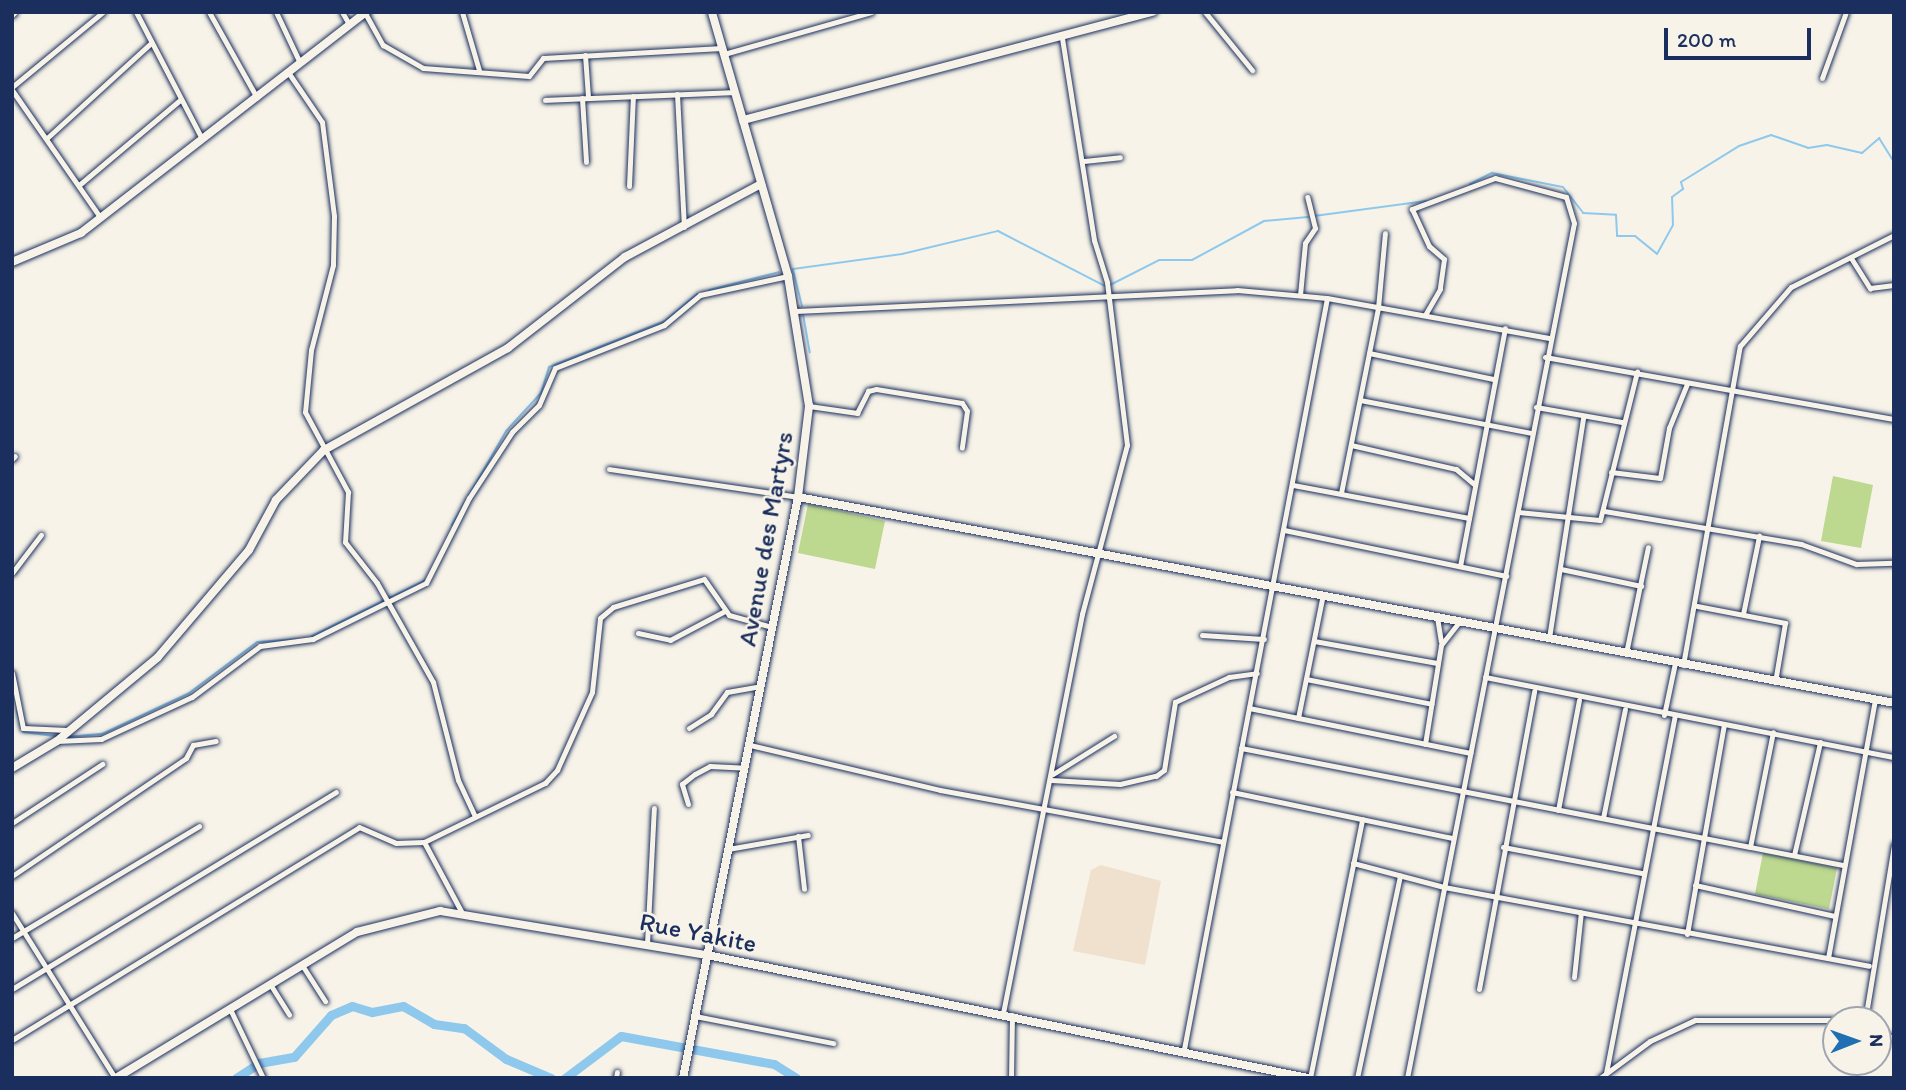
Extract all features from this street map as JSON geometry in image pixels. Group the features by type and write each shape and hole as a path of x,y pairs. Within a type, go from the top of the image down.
{"street":[{"path":"98,214 12,89 103,12"},
{"path":"136,12 202,139"},
{"path":"209,12 257,99"},
{"path":"276,12 301,64"},
{"path":"342,12 349,24"},
{"path":"462,12 480,70"},
{"name":"Avenue des Martyrs","path":"683,1078 798,497 809,406 796,311 788,276 712,12"},
{"path":"12,262 81,233 98,214 290,75 365,13 382,44 409,65 529,76 541,58 723,51 871,12"},
{"path":"743,120 1153,12"},
{"path":"1205,12 1252,70"},
{"path":"1822,78 1846,12"},
{"path":"1011,1078 1008,1014 1016,925 1046,811 1098,553 1128,445 1107,282 1062,37"},
{"path":"47,138 151,43"},
{"path":"585,55 586,162"},
{"path":"290,75 322,122 334,213 333,265 304,404 324,450 349,495 345,542 384,598 433,682 458,780 475,816"},
{"path":"545,100 734,92"},
{"path":"677,94 684,227"},
{"path":"629,186 633,96"},
{"path":"79,185 180,100"},
{"path":"1084,161 1120,156"},
{"path":"1407,1078 1575,212 1564,194 1533,185 1492,179 1412,209 1429,246 1444,259 1440,289 1425,315"},
{"path":"12,768 57,741 65,731 158,657 249,550 276,500 324,450 508,348 619,261 761,184"},
{"path":"1300,295 1305,243 1315,219 1307,197"},
{"path":"1341,493 1378,308 1385,233"},
{"path":"1664,715 1697,606 1736,393 1740,346 1789,289 1894,235"},
{"path":"1851,258 1870,289 1894,285"},
{"path":"57,741 101,739 192,697 260,646 313,639 384,598 436,573 469,498 512,432 539,405 555,368 664,326 700,295 788,276"},
{"path":"796,311 1108,293 1300,295 1505,328 1550,338"},
{"path":"1184,1049 1222,842 1276,582 1327,298"},
{"path":"1460,566 1493,379 1505,328"},
{"path":"1369,353 1493,379"},
{"path":"1545,357 1894,419"},
{"path":"1518,512 1594,523 1604,511 1622,422 1637,372"},
{"path":"1611,472 1660,478 1669,428 1688,384"},
{"path":"809,406 857,413 868,391 876,389 962,403 967,411 962,448"},
{"path":"1360,400 1531,433"},
{"path":"1536,407 1583,418 1622,422"},
{"path":"1549,638 1583,418"},
{"path":"1351,445 1456,469 1474,484"},
{"path":"609,469 798,497 1098,553 1276,582 1679,664 1894,703"},
{"path":"1293,485 1469,518"},
{"path":"1604,511 1759,536 1831,552 1850,563 1894,563"},
{"path":"1284,530 1506,576"},
{"path":"12,573 41,535"},
{"path":"1743,614 1759,536"},
{"path":"1626,653 1648,547"},
{"path":"1561,569 1640,586"},
{"path":"12,1040 71,1001 359,827 396,843 424,842 554,775 596,682 605,612 704,579 725,611 772,627"},
{"path":"1298,718 1324,592"},
{"path":"1697,606 1785,623 1775,682"},
{"path":"638,633 670,640 725,611"},
{"path":"1425,744 1441,645 1437,615"},
{"path":"1441,645 1461,620"},
{"path":"1202,635 1264,639"},
{"path":"1314,641 1437,663"},
{"path":"12,673 23,728 65,731"},
{"path":"1052,777 1120,784 1156,776 1164,770 1175,702 1229,677 1257,673"},
{"path":"1485,677 1534,691 1625,709 1773,732 1894,757"},
{"path":"1306,679 1432,704"},
{"path":"689,729 727,692 760,686"},
{"path":"1479,989 1503,847 1534,691"},
{"path":"1558,810 1579,700"},
{"path":"1828,958 1875,700"},
{"path":"1249,708 1470,753"},
{"path":"1603,818 1625,709"},
{"path":"1606,1073 1632,923 1675,716"},
{"path":"1687,934 1724,725"},
{"path":"1750,847 1773,732"},
{"path":"1052,777 1114,736"},
{"path":"12,876 186,758 193,745 216,741"},
{"path":"1794,855 1820,742"},
{"path":"750,745 1046,811 1222,842"},
{"path":"1241,748 1843,865"},
{"path":"12,822 102,764"},
{"path":"688,804 682,784 695,774 714,766 745,768"},
{"path":"12,989 336,792"},
{"path":"1232,792 1453,838"},
{"path":"647,944 654,807"},
{"path":"1309,1078 1362,819"},
{"path":"12,938 199,826"},
{"path":"728,849 808,835"},
{"path":"798,836 804,890"},
{"path":"424,842 461,911"},
{"path":"1866,1006 1869,966 1891,871 1894,844"},
{"path":"1503,847 1642,873"},
{"path":"1353,863 1444,887 1869,966"},
{"path":"1357,1078 1400,876"},
{"path":"1695,885 1835,916"},
{"name":"Rue Yakite","path":"116,1078 376,923 417,912 461,911 707,955 1008,1014 1184,1049 1309,1078"},
{"path":"1574,977 1581,912"},
{"path":"12,913 71,1001 116,1078"},
{"path":"302,965 325,1001"},
{"path":"270,985 289,1014"},
{"path":"230,1009 263,1078"},
{"path":"695,1016 833,1043"},
{"path":"1601,1078 1695,1020 1822,1020"}],"shaded area":[{"path":"1101,865 1161,881 1145,965 1073,951 1091,870"}],"green space":[{"path":"1833,476 1873,485 1861,548 1821,541"},
{"path":"808,504 885,521 875,569 798,553"},
{"path":"1763,853 1837,868 1829,909 1755,894"}],"waterway":[{"path":"1470,184 1492,173 1563,187 1583,213 1616,215 1617,236 1635,236 1657,254 1673,225 1672,197 1683,189 1681,182 1739,146 1771,135 1808,148 1827,145 1862,153 1879,138 1894,162"},
{"path":"1314,216 1426,201"},
{"path":"1110,285 1159,260 1192,260 1264,221 1308,217"},
{"path":"802,306 793,269 902,254 998,231 1105,286"},
{"path":"709,290 779,272"},
{"path":"452,525 506,431 541,393 549,367 665,321 697,294"},
{"path":"803,314 810,352"},
{"path":"312,636 426,580"},
{"path":"66,737 102,734 189,693 257,642 296,639"},
{"path":"17,711 23,732 57,736"},
{"path":"236,1078 259,1063 294,1057 331,1015 352,1006 372,1012 403,1006 434,1024 464,1028 506,1059 551,1078"},
{"path":"565,1078 621,1036 774,1064 796,1078"}]}
